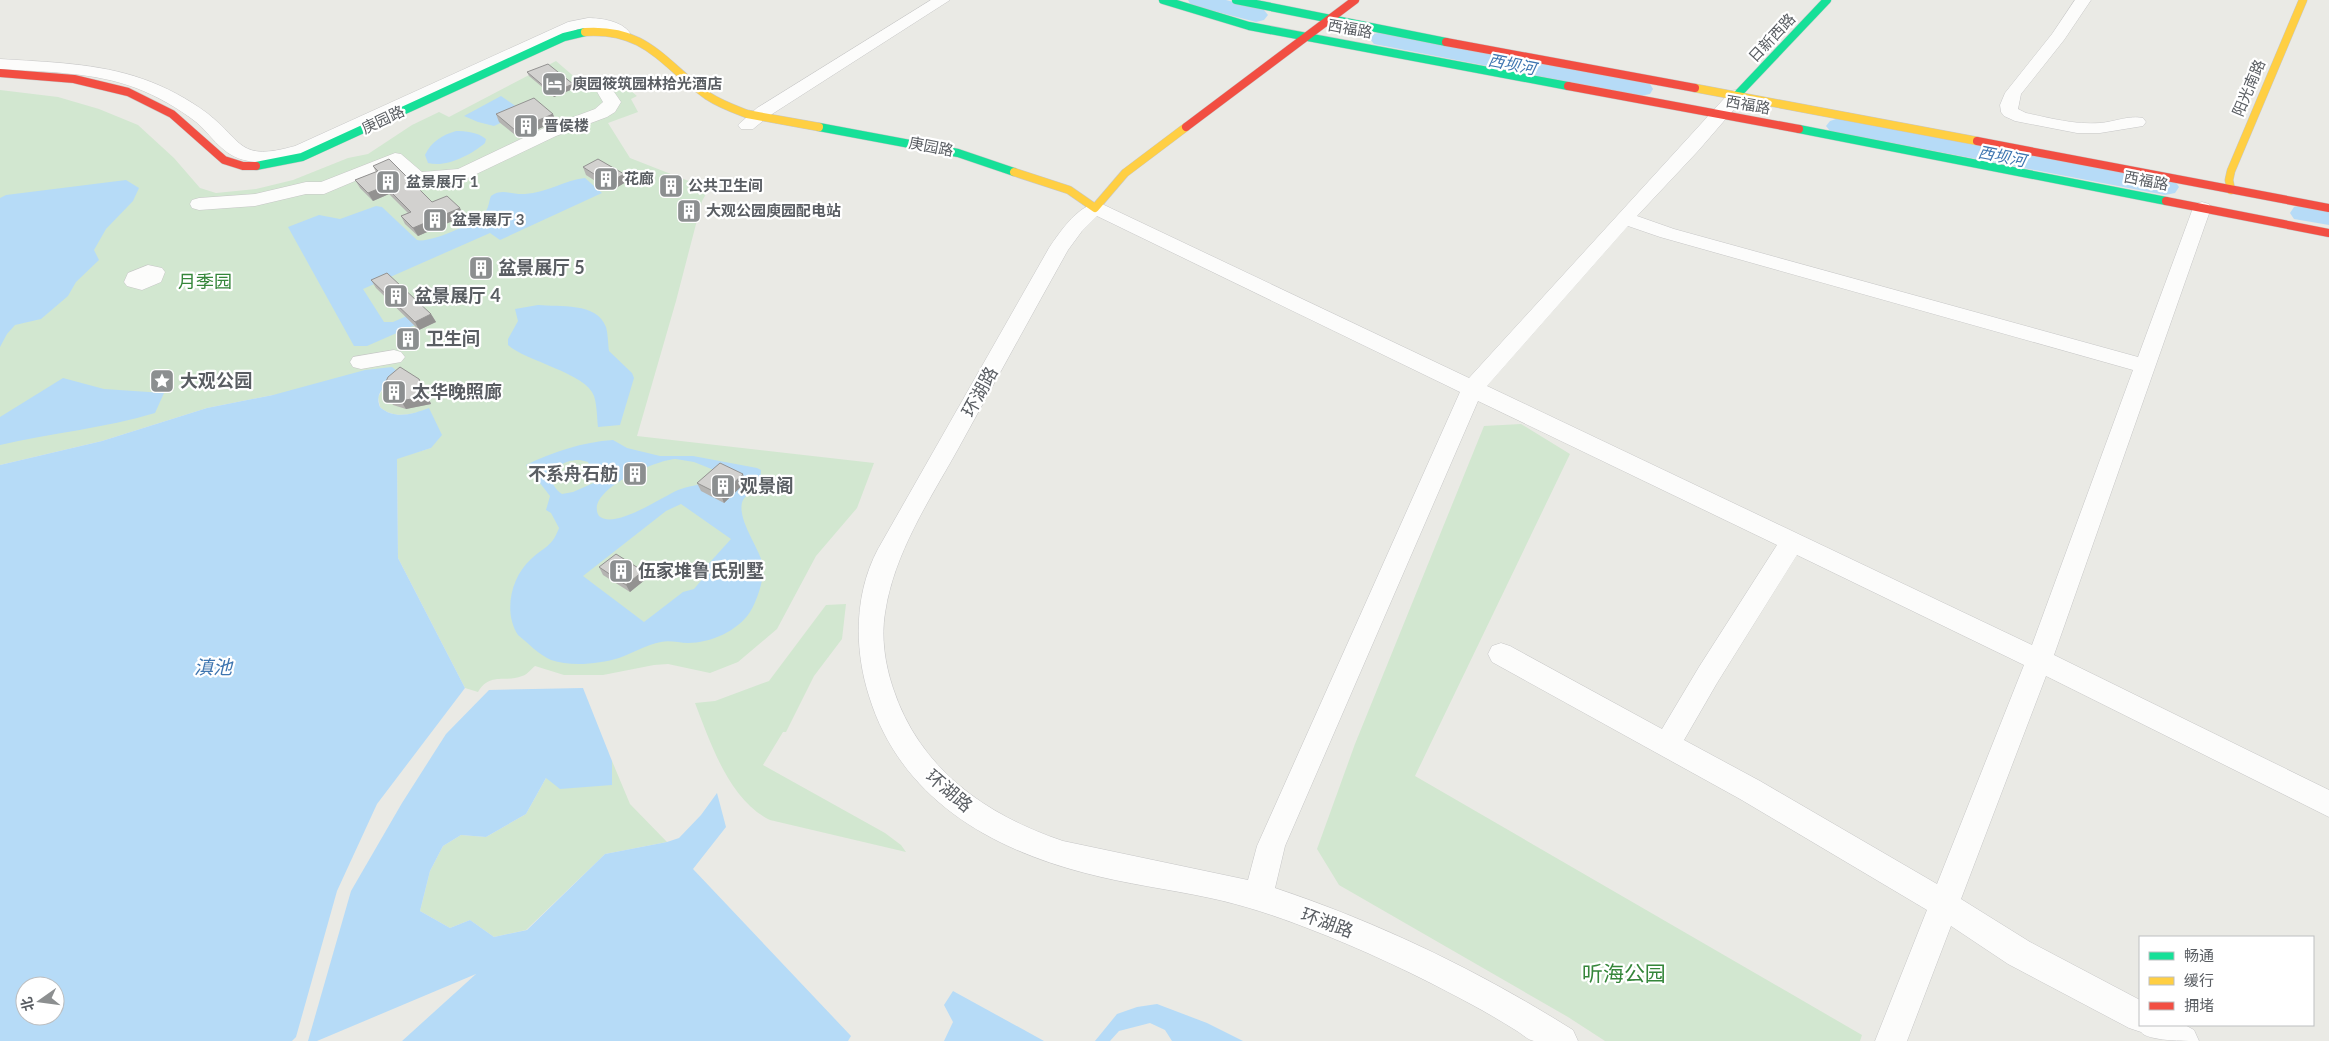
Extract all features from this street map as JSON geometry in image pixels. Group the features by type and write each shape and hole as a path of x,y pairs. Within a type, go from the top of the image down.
{"street":[{"path":"752,121 942,0"},
{"name":"西福路","path":"1163,0 1204,14 1249,26 2329,233"},
{"name":"西福路","path":"1236,0 1328,20 1737,95 2329,208"},
{"path":"1355,0 1127,172 1107,189 1095,208 2038,660 2329,804"},
{"name":"日新西路","path":"1737,95 1827,0"},
{"path":"2083,0 2058,37 2013,93 2009,105 2010,112 2021,117 2077,128 2100,128 2137,122"},
{"name":"阳光南路","path":"2231,190 2230,172 2303,0"},
{"path":"0,64 58,68 135,82 174,100 202,118 240,153 262,157 282,155 301,150 574,25 595,22 608,24 622,33"},
{"name":"庚园路","path":"0,73 71,80 134,95 159,107 185,124 223,161 240,166 264,166 302,157 564,37 594,30 622,33 647,47 706,94 752,121 928,146 967,155 1069,190 1095,208"},
{"path":"199,204 255,200 299,189 324,188 394,158 416,177 434,178 462,174 550,132 601,113 609,108 612,102 604,90"},
{"path":"1258,897 1271,846 1473,388 1737,95"},
{"name":"环湖路","path":"1095,208 1075,227 1059,248 887,556 876,592 871,626 873,659 881,696 899,734 923,770 966,806 1008,834 1063,854 1258,897 1376,941 1462,982 1562,1041"},
{"path":"1891,1041 1945,906 2038,660 2202,208"},
{"path":"1625,218 1667,233 2146,366"},
{"path":"361,362 394,357"},
{"path":"1668,744 1708,675 1792,542"},
{"path":"1501,654 1668,744 1945,906 2019,953 2139,1016"},
{"path":"2156,1026 2183,1041"}],"green space":[{"name":"大观公园","path":"556,61 585,86 613,76 637,96 631,99 638,112 608,123 630,158 709,189 702,201 676,301 637,436 874,463 857,508 816,556 777,629 738,662 710,673 668,664 603,675 564,675 535,666 524,675 516,678 488,682 478,692 465,688 398,558 397,458 431,448 419,412 404,415 394,414 380,407 378,397 385,386 273,395 207,408 102,441 0,465 0,90 58,97 99,109 138,125 174,158 200,188 216,193 256,189 293,180 348,158 368,154 412,125 439,112 449,117"},
{"name":"听海公园","path":"1521,424 1570,454 1415,776 1862,1035 1860,1041 1605,1041 1568,1017 1339,885 1317,849 1355,744 1484,426"},
{"path":"846,604 842,639 814,676 786,732 783,732 763,765 885,833 901,845 906,852 770,820 756,811 732,785 715,753 695,703 715,701 769,681 826,605"},
{"path":"612,761 630,804 667,842 605,854 526,930 494,937 470,920 450,928 420,911 430,871 443,846 461,835 486,837 526,814 546,778 612,784"}],"water":[{"path":"501,96 524,112 494,126 464,116"},
{"path":"456,131 475,133 486,139 485,143 473,152 450,162 443,164 428,163 425,155 430,146 442,137"},
{"path":"585,178 602,193 500,240 490,233 363,289 384,322 393,322 423,309 431,318 367,346 354,346 288,227 319,215 340,219 376,206 382,207 417,240 432,239 464,226 482,216 488,208 491,196 499,192 533,193"},
{"path":"126,180 139,188 133,201 106,229 94,250 99,260 76,282 68,296 41,319 15,325 7,334 0,347 0,198 6,195"},
{"path":"538,305 576,307 595,313 601,319 607,330 609,351 632,373 634,378 620,425 598,427 595,400 589,388 568,374 516,351 508,345 508,339 518,321 515,309"},
{"name":"滇池","path":"392,367 403,376 388,384 381,392 378,401 380,407 397,415 410,414 429,408 442,435 431,448 397,459 398,558 465,688 377,804 337,891 296,1037 292,1041 0,1041 0,465 102,441 207,408 273,395 365,370"},
{"path":"63,378 104,389 164,393 155,413 117,423 0,445 0,417"},
{"path":"613,440 627,448 660,456 693,456 761,470 760,485 744,498 741,507 745,524 763,565 760,589 753,607 745,619 723,635 705,641 688,643 661,642 603,662 585,664 551,660 518,635 513,626 511,616 511,595 518,575 531,559 550,543 559,528 551,513 546,510 550,496 526,465 568,448","holes":["676,459 694,462 714,470 709,482 678,490 626,516 615,519 606,519 599,516 597,506 602,497 612,487 640,470 667,460","580,460 588,462 591,469 601,470 611,466 614,474 573,492 562,494 552,482 554,471 565,463","681,504 731,539 702,571 704,577 694,589 683,592 644,622 583,576 666,511"]},
{"path":"583,688 612,761 612,785 560,789 546,778 526,814 486,837 461,835 443,846 430,871 420,911 450,928 470,920 494,937 527,930 605,854 679,838 701,815 717,793 726,827 693,869 851,1036 848,1041 402,1041 476,974 317,1041 308,1041 351,891 402,803 446,734 489,690"},
{"path":"953,991 1044,1041 944,1041 953,1022 944,1005"},
{"path":"1157,1004 1207,1023 1243,1041 1172,1041 1165,1030 1150,1023 1119,1031 1110,1041 1095,1041 1117,1014 1137,1007"}],"building":[{"path":"548,64 573,84 552,93 527,72"},
{"path":"534,98 553,114 515,130 496,114"},
{"path":"389,159 432,202 447,196 460,208 413,228 401,216 411,212 385,186 368,193 355,180 378,171 373,166"},
{"path":"598,159 624,174 608,183 583,167"},
{"path":"387,273 431,314 415,322 371,280"},
{"path":"400,367 419,379 426,396 401,401 388,397 383,388 388,377"},
{"path":"720,463 743,474 721,495 697,483"},
{"path":"616,554 643,571 626,585 599,567"}],"waterway":[{"name":"西坝河","path":"1199,0 1256,15"},
{"name":"西坝河","path":"1382,39 1641,89"},
{"name":"西坝河","path":"1839,126 2165,187"},
{"name":"西坝河","path":"2304,213 2329,217"}],"traffic: fast":[{"path":"1163,0 1249,26 1568,86"},
{"path":"1236,0 1446,42"},
{"path":"1737,95 1827,0"},
{"path":"256,166 302,157 564,37 585,32"},
{"path":"819,127 958,153 1014,172"},
{"path":"1799,129 2166,201"}],"traffic: slow":[{"path":"2231,190 2229,180 2231,171 2303,0"},
{"path":"585,32 604,31 621,34 637,40 665,59 706,94 736,110 747,114 819,127"},
{"path":"1695,88 1977,141"},
{"path":"1014,172 1069,190 1095,208 1104,195 1125,173 1186,127"}],"traffic: jam":[{"path":"1186,127 1355,0"},
{"path":"1446,42 1695,88"},
{"path":"0,73 74,79 111,86 128,92 172,114 216,155 224,160 243,166 256,166"},
{"path":"1568,86 1799,129"},
{"path":"1977,141 2329,208"},
{"path":"2166,201 2329,233"}],"place":[{"name":"庾园筱筑园林拾光酒店","path":"554,84"},
{"name":"晋侯楼","path":"526,126"},
{"name":"花廊","path":"606,179"},
{"name":"盆景展厅 1","path":"388,182"},
{"name":"公共卫生间","path":"671,186"},
{"name":"大观公园庾园配电站","path":"689,211"},
{"name":"盆景展厅 3","path":"435,220"},
{"name":"盆景展厅 5","path":"481,268"},
{"name":"盆景展厅 4","path":"396,296"},
{"name":"卫生间","path":"408,339"},
{"name":"大观公园","path":"162,381"},
{"name":"太华晚照廊","path":"394,392"},
{"name":"不系舟石舫","path":"635,474"},
{"name":"观景阁","path":"723,486"},
{"name":"伍家堆鲁氏别墅","path":"621,571"}],"park label":[{"name":"月季园","path":"205,282"}]}
